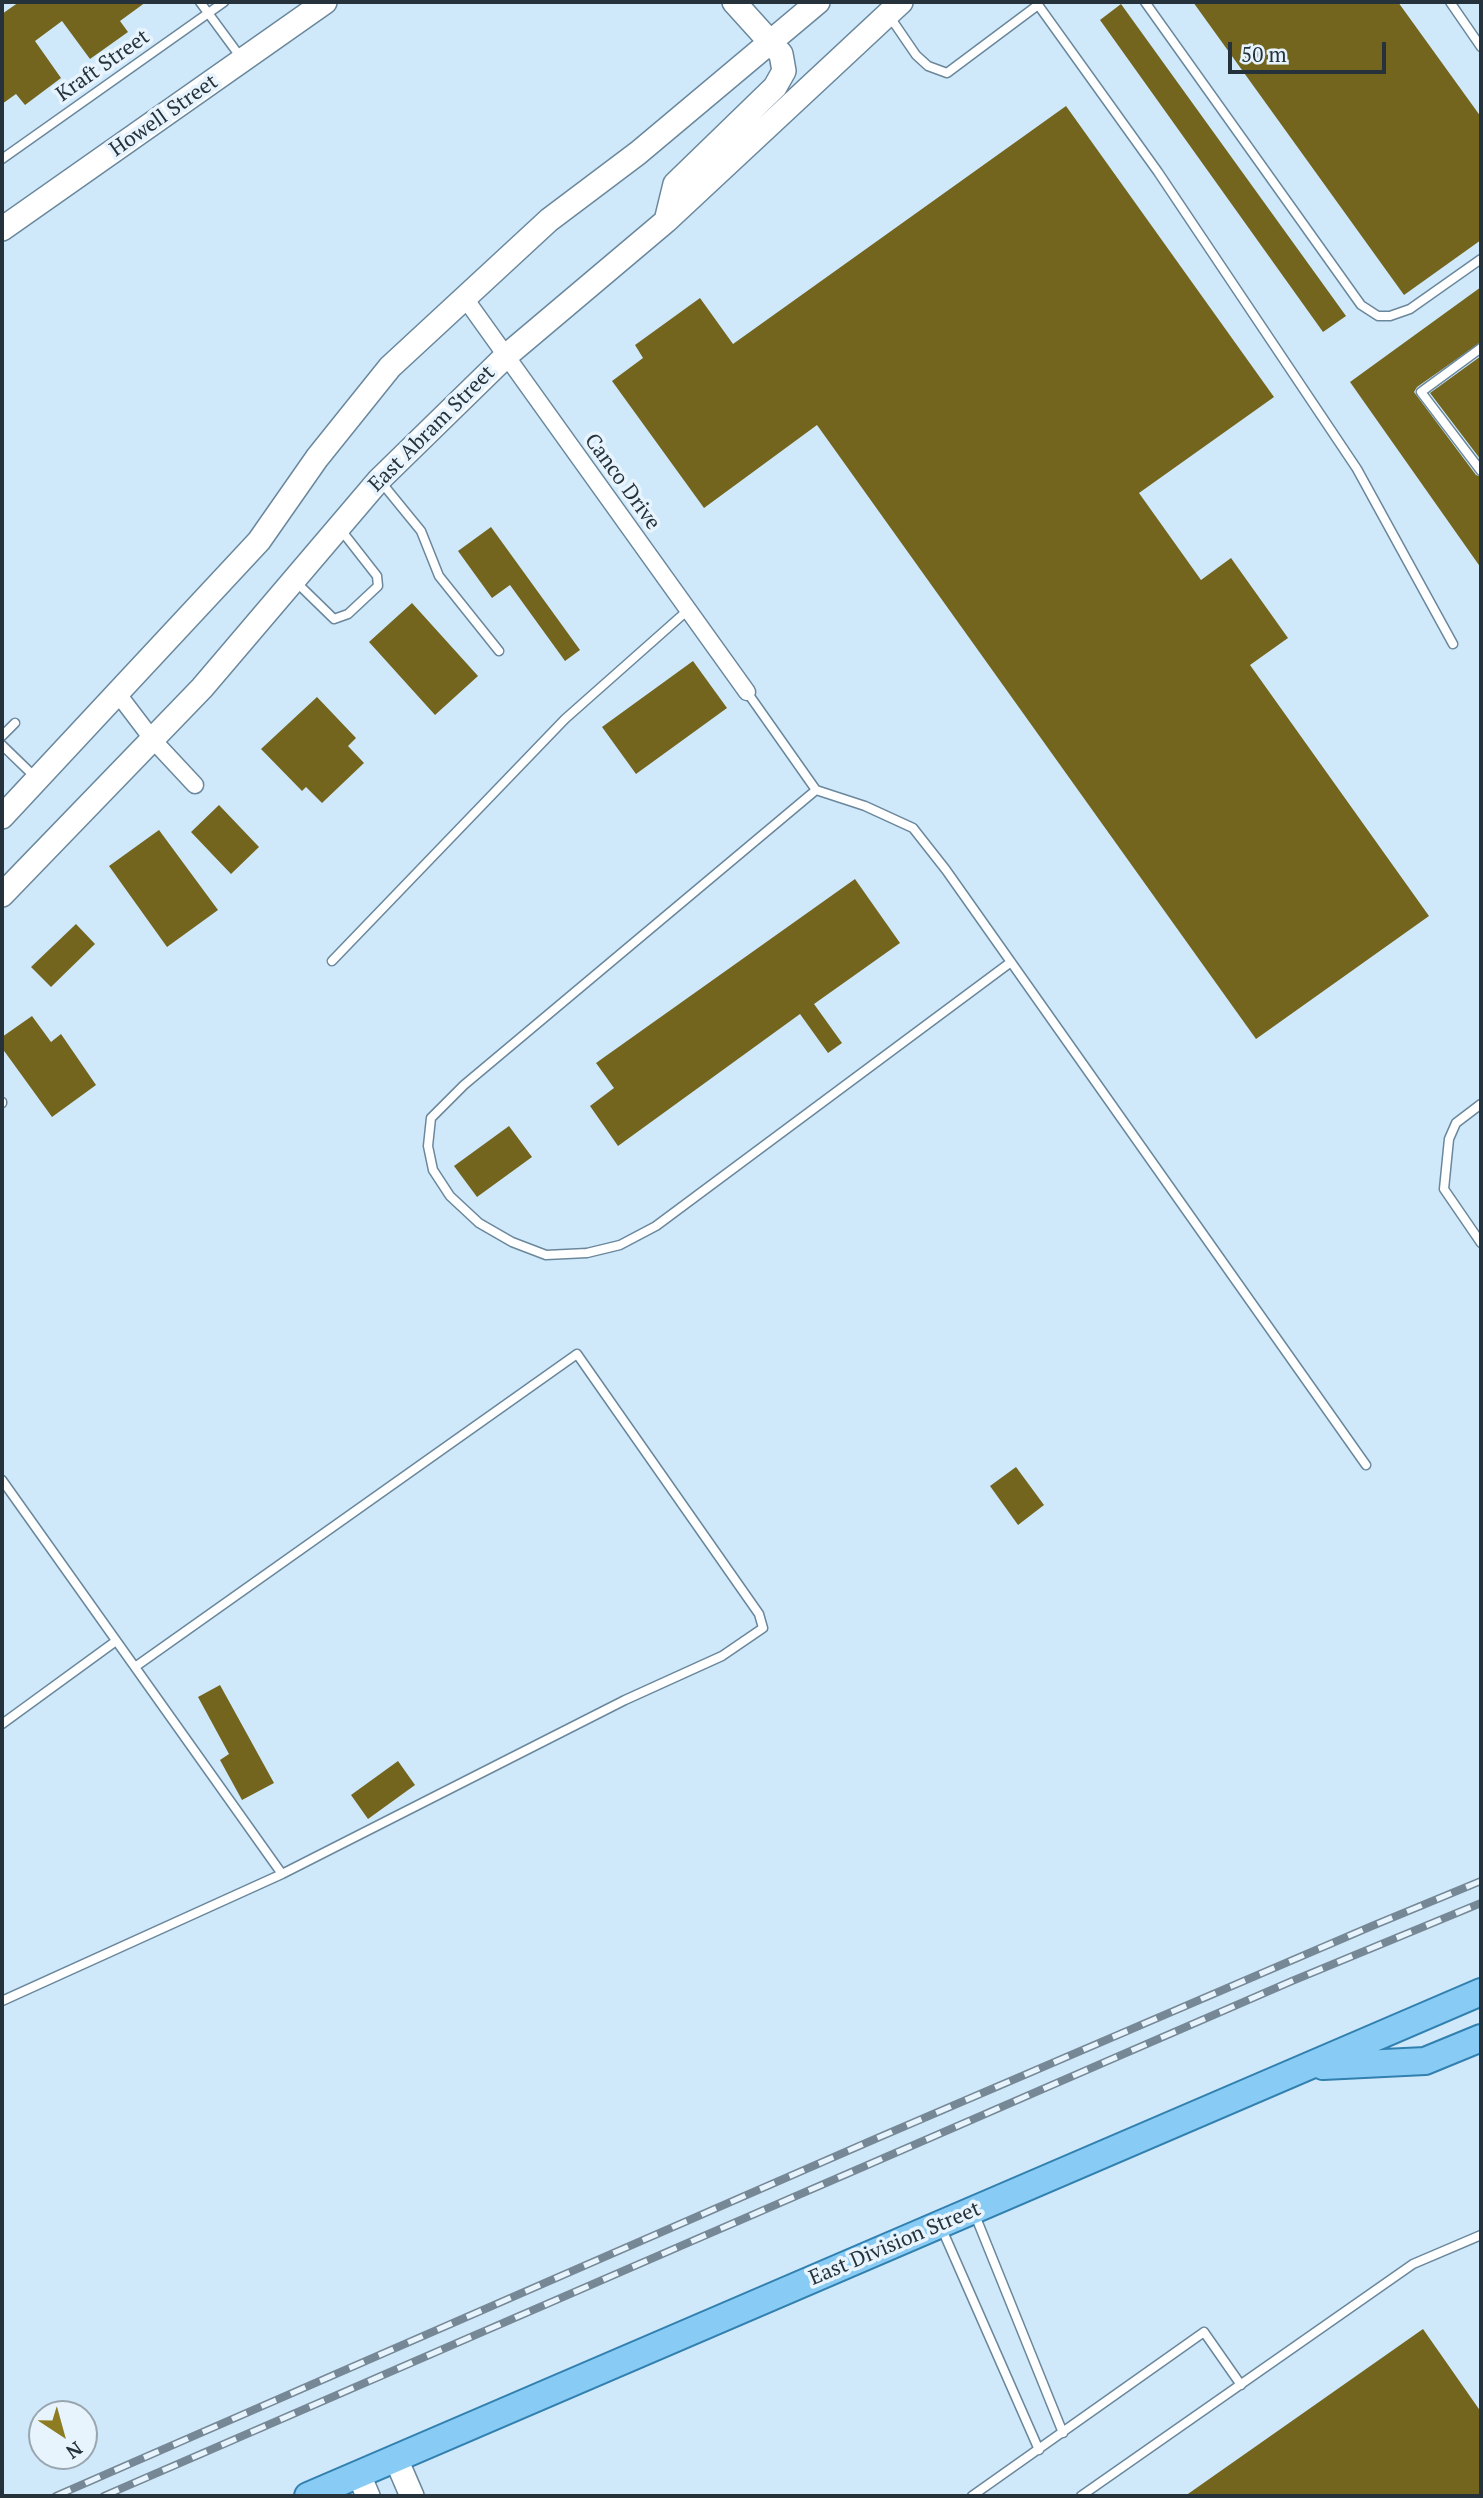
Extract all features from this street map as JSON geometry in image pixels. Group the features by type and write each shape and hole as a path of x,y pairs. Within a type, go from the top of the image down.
{"main road":[{"name":"Howell Street","path":"2,229 325,2"},
{"path":"666,221 675,184 775,87 784,71 780,54 734,2"},
{"path":"2,817 259,541 317,458 390,367 549,220 638,153 818,2"},
{"name":"East Abram Street","path":"2,895 218,669 379,480 506,356 666,221 899,6"},
{"name":"East Division Street","path":"308,2496 364,2486 396,2459 1481,1992"},
{"path":"1307,2066 1425,2061 1481,2038"},
{"path":"396,2459 412,2496"}],"street":[{"name":"Canco Drive","path":"464,297 747,692"},
{"path":"118,694 153,740 195,785"}],"lane":[{"path":"200,2 243,61"},
{"name":"Kraft Street","path":"2,159 224,2"},
{"path":"1145,2 1360,305 1378,316 1390,316 1410,309 1481,259"},
{"path":"1450,2 1481,47"},
{"path":"899,6 916,55 928,66 947,73 1037,4 1158,172 1357,469 1454,644"},
{"path":"1481,348 1421,392 1481,471"},
{"path":"379,480 421,531 439,576 499,651"},
{"path":"295,580 334,619 348,614 378,586 377,576 339,527"},
{"path":"332,961 565,719 688,610"},
{"path":"747,692 816,790 864,806 913,828 1011,962 1366,1465"},
{"path":"2,736 15,723"},
{"path":"2,745 37,779"},
{"path":"816,790 464,1085 431,1118 428,1146 433,1170 450,1196 478,1223 512,1242 546,1255 587,1253 620,1245 656,1226 1011,962"},
{"path":"1481,1104 1456,1123 1449,1139 1444,1189 1481,1242"},
{"path":"2,2001 282,1874 625,1700 722,1656 763,1628 759,1614 577,1354 135,1667"},
{"path":"2,1480 282,1874"},
{"path":"2,1724 117,1642"},
{"path":"973,2210 1063,2433"},
{"path":"940,2224 1039,2449"},
{"path":"1081,2496 1413,2264 1481,2235"},
{"path":"972,2496 1204,2332 1241,2385"}],"building":[{"path":"19,2 146,2 120,21 128,32 90,59 62,21 35,41 61,78 25,105 16,94 2,104 2,14"},
{"path":"1193,2 1398,2 1481,117 1481,240 1404,295"},
{"path":"1121,4 1346,316 1323,332 1100,20"},
{"path":"1066,106 1274,397 1139,493 1201,580 1231,558 1288,638 1250,665 1429,916 1256,1039 817,425 704,508 612,381 643,358 635,345 700,298 733,344"},
{"path":"1481,287 1481,342 1417,387 1414,392 1476,475 1481,477 1481,568 1350,382"},
{"path":"1481,356 1481,460 1430,393"},
{"path":"491,527 580,650 565,661 510,585 492,598 458,551"},
{"path":"412,603 478,676 435,715 369,642"},
{"path":"693,661 727,708 636,774 602,727"},
{"path":"317,697 356,738 348,746 364,763 322,803 306,787 302,791 261,749"},
{"path":"219,805 259,847 231,874 191,832"},
{"path":"159,830 218,910 167,947 109,866"},
{"path":"855,879 900,943 814,1004 842,1043 828,1053 800,1014 618,1146 590,1106 614,1088 596,1063"},
{"path":"76,924 95,944 51,987 31,967"},
{"path":"32,1016 51,1042 61,1034 96,1085 52,1117 2,1048 2,1037"},
{"path":"509,1126 532,1157 477,1197 454,1166"},
{"path":"1016,1467 1044,1505 1018,1525 990,1486"},
{"path":"220,1685 274,1783 242,1800 220,1760 229,1754 198,1697"},
{"path":"398,1761 415,1785 368,1819 351,1795"},
{"path":"1423,2329 1481,2412 1481,2496 1185,2496"}],"railway":[{"path":"56,2496 882,2136 1481,1881"},
{"path":"104,2496 1292,1981 1481,1903"}]}
